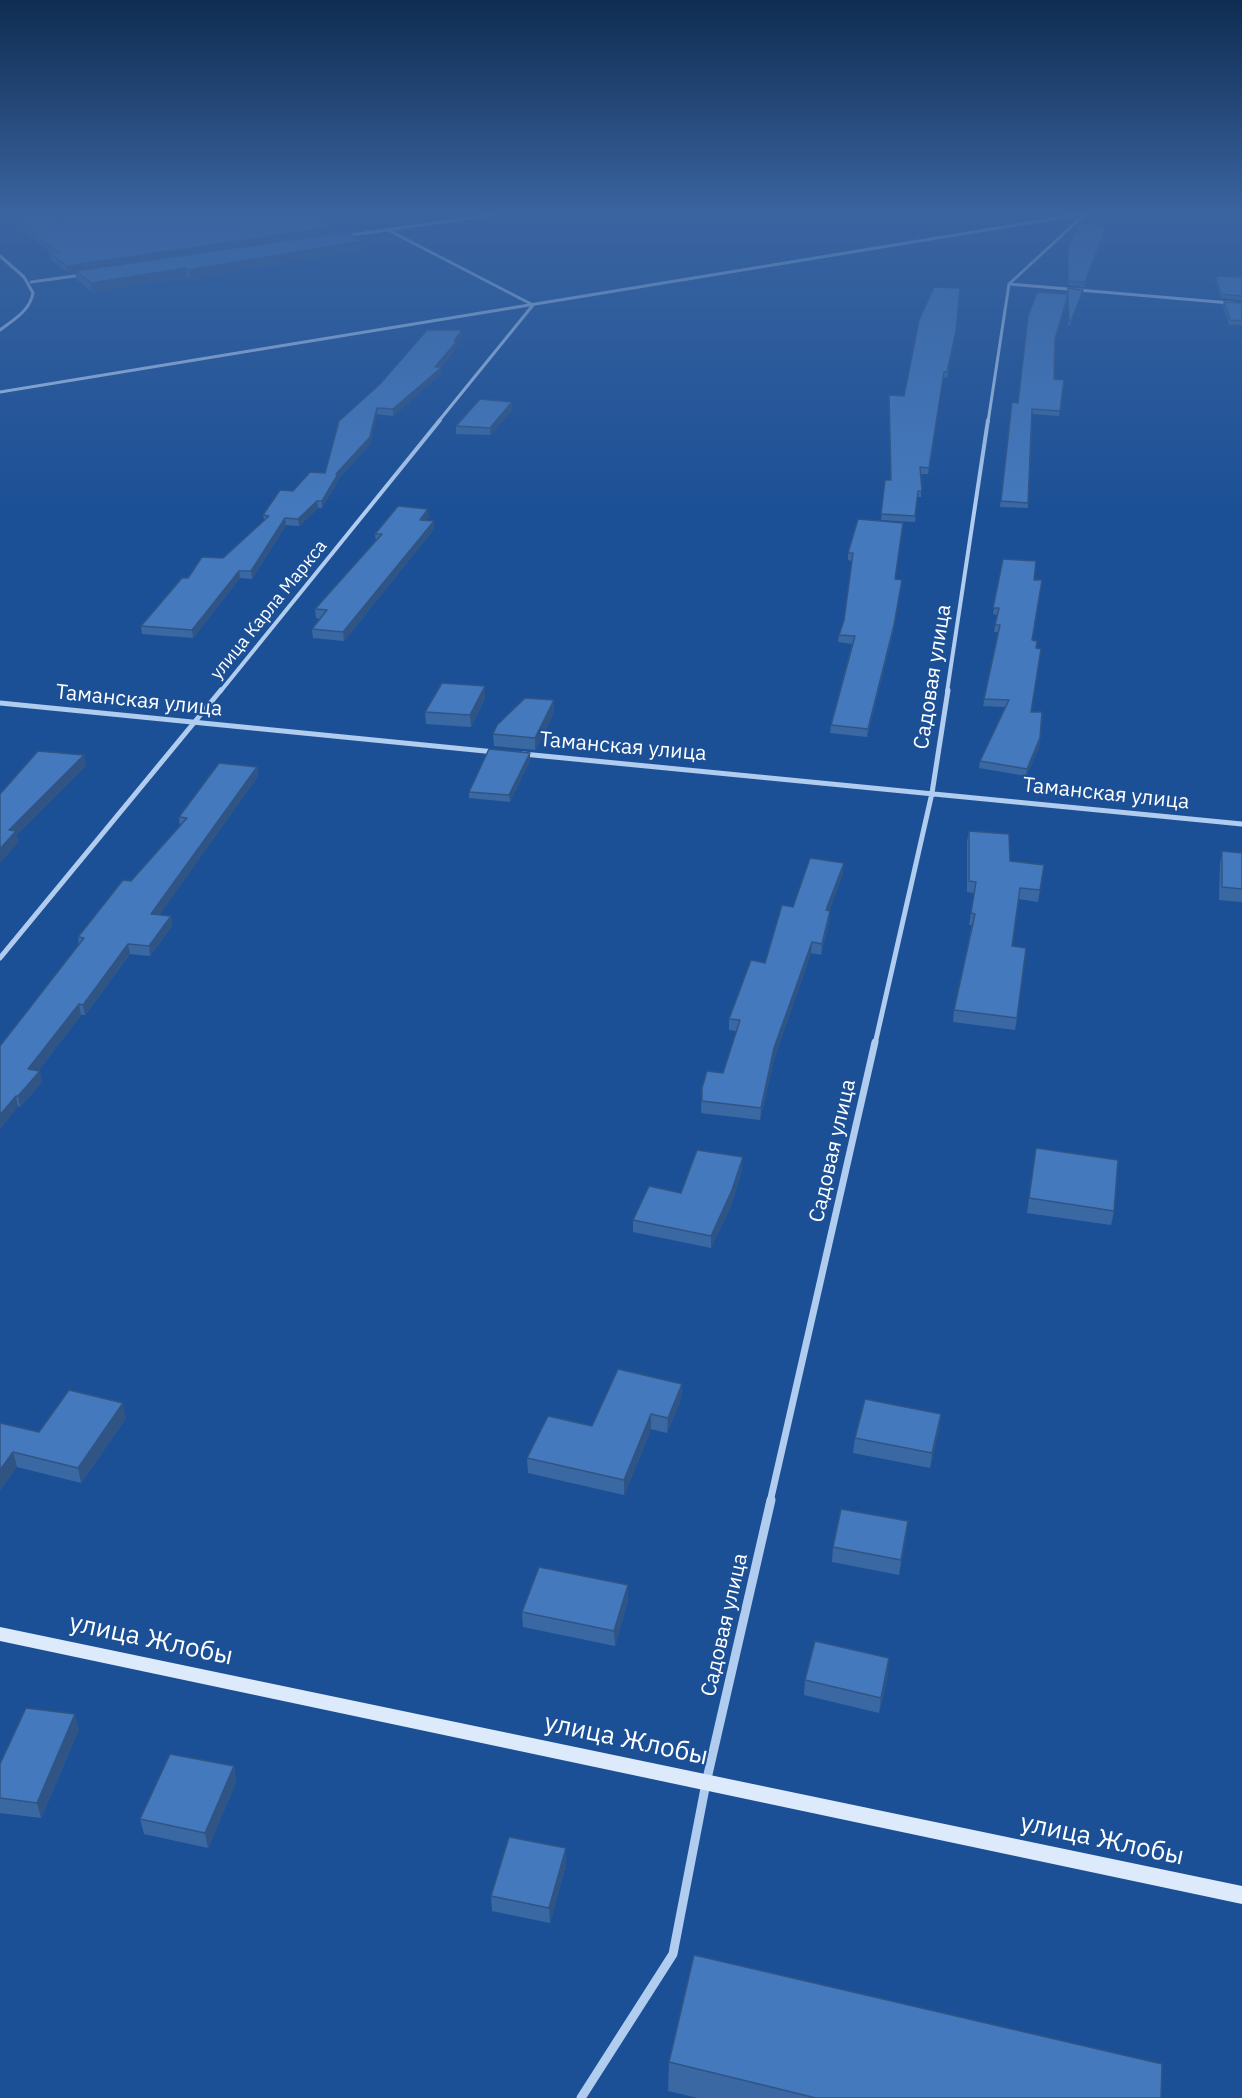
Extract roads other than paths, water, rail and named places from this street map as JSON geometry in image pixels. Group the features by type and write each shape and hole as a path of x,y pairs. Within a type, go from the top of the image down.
{"street":[{"path":"0,330 27,312"},
{"path":"0,392 491,312"},
{"name":"улица Карла Маркса","path":"0,958 195,723 527,312"},
{"name":"Садовая улица","path":"581,2098 673,1954 706,1783 932,793 1005,312"},
{"name":"Таманская улица","path":"0,703 504,753"},
{"name":"Таманская улица","path":"516,754 1242,824"},
{"name":"улица Жлобы","path":"0,1634 1242,1895"}]}
